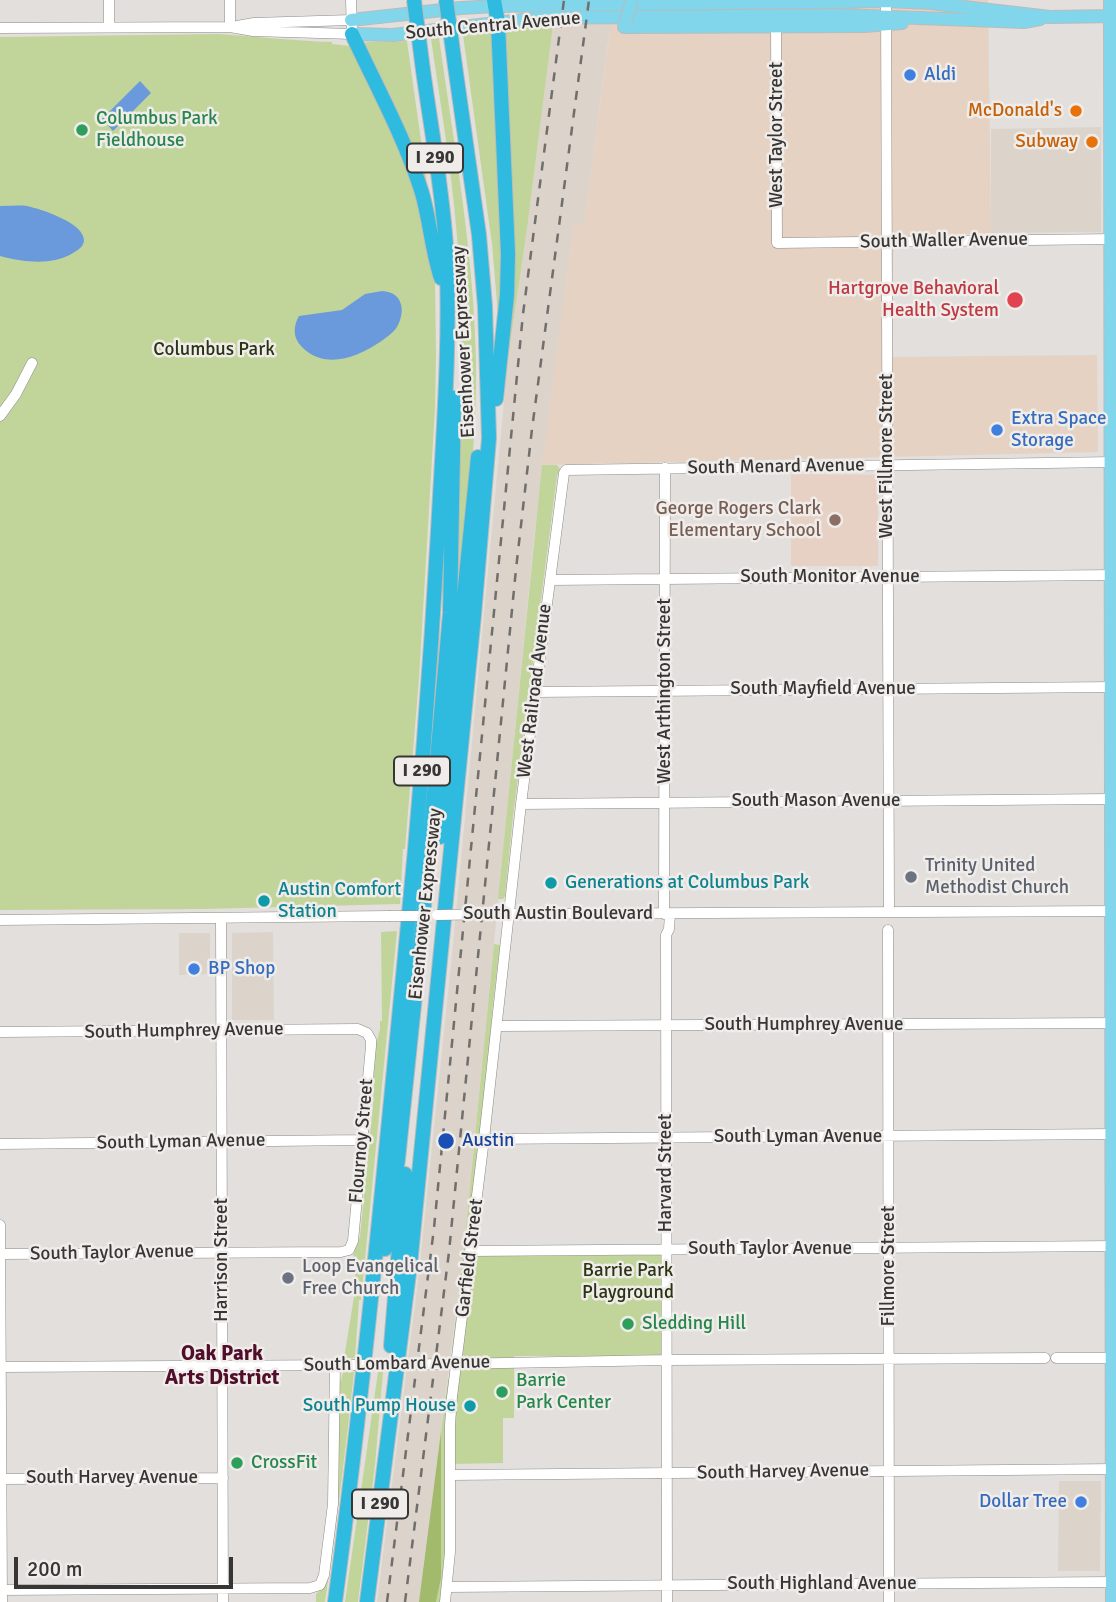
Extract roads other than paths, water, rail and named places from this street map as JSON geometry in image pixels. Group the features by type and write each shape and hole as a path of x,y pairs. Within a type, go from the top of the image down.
{"highway":[{"name":"Eisenhower Expressway","path":"335,1602 355,1456 412,892 428,702 443,444 446,247 414,0"},
{"name":"Eisenhower Expressway","path":"367,1602 412,1251 489,438 485,306 479,235 446,0"},
{"path":"489,438 500,368 508,254 498,23 494,3"},
{"path":"351,27 415,175 430,224 436,264 446,295"},
{"path":"393,1406 391,1344 450,600 455,336 454,287 446,247"},
{"path":"372,1294 385,1248 398,1159 481,433 489,388"}],"main road":[{"path":"632,0 624,27 776,26 886,20"},
{"path":"944,0 959,6"},
{"path":"1110,0 1113,16 1114,687 1112,1602"},
{"name":"South Central Avenue","path":"351,27 494,3 886,1 959,6 1050,17 1113,16"},
{"name":"South Central Avenue","path":"351,27 393,34 540,18 819,15 886,20 1024,22 1050,17"}],"street":[{"path":"109,0 109,27"},
{"path":"230,0 230,27"},
{"path":"351,0 351,27"},
{"name":"West Fillmore Street","path":"886,1 889,912"},
{"name":"West Taylor Street","path":"776,26 777,243"},
{"name":"South Central Avenue","path":"0,28 230,27 253,31 351,27"},
{"name":"South Waller Avenue","path":"777,243 1113,239"},
{"path":"0,416 16,394 32,363"},
{"name":"South Menard Avenue","path":"566,470 1113,462"},
{"name":"West Arthington Street","path":"665,468 667,914"},
{"name":"West Railroad Avenue","path":"509,914 562,478 566,470"},
{"name":"South Monitor Avenue","path":"550,580 1113,575"},
{"name":"South Mayfield Avenue","path":"535,691 1114,687"},
{"name":"South Mason Avenue","path":"521,804 888,800 1113,794"},
{"name":"South Austin Boulevard","path":"0,920 1114,911"},
{"name":"Garfield Street","path":"445,1602 450,1552 453,1364 471,1251 509,914"},
{"name":"Harvard Street","path":"667,914 667,1602"},
{"name":"Harrison Street","path":"221,918 223,1602"},
{"name":"Fillmore Street","path":"888,930 890,1602"},
{"name":"South Humphrey Avenue","path":"497,1026 1114,1023"},
{"name":"South Humphrey Avenue","path":"0,1032 358,1029 367,1033"},
{"name":"Flournoy Street","path":"349,1250 353,1241 371,1046 367,1033"},
{"name":"South Lyman Avenue","path":"484,1139 1114,1134"},
{"name":"South Lyman Avenue","path":"0,1144 362,1140"},
{"path":"0,1225 2,1602"},
{"name":"South Taylor Avenue","path":"471,1251 1114,1246"},
{"name":"South Taylor Avenue","path":"0,1254 349,1250"},
{"name":"South Lombard Avenue","path":"0,1367 1114,1358"},
{"path":"1,1590 310,1588 320,1585 324,1575 333,1504 335,1365"},
{"name":"South Harvey Avenue","path":"450,1475 1114,1469"},
{"name":"South Harvey Avenue","path":"1,1479 223,1478"},
{"name":"South Highland Avenue","path":"447,1587 1112,1582"}],"water":[{"path":"140,81 151,93 113,131 102,119"},
{"path":"0,206 27,206 42,210 77,228 84,241 81,247 56,260 28,261 0,256"},
{"path":"382,291 394,295 401,303 400,321 385,339 371,348 341,359 330,360 310,354 298,343 295,332 299,316 342,310 365,294"}],"railway":[{"path":"387,1602 434,1228 523,314 564,0"},
{"path":"405,1602 449,1252 532,429 589,0"}],"place":[{"name":"Aldi","path":"910,75"},
{"name":"McDonald's","path":"1076,111"},
{"name":"Columbus Park Fieldhouse","path":"82,130"},
{"name":"Subway","path":"1092,142"},
{"name":"Hartgrove Behavioral Health System","path":"1015,300"},
{"name":"Extra Space Storage","path":"997,430"},
{"name":"George Rogers Clark Elementary School","path":"835,520"},
{"name":"Trinity United Methodist Church","path":"911,877"},
{"name":"Generations at Columbus Park","path":"551,883"},
{"name":"Austin Comfort Station","path":"264,901"},
{"name":"BP Shop","path":"194,969"},
{"name":"Austin","path":"446,1141"},
{"name":"Loop Evangelical Free Church","path":"288,1278"},
{"name":"Sledding Hill","path":"628,1324"},
{"name":"Barrie Park Center","path":"502,1392"},
{"name":"South Pump House","path":"470,1406"},
{"name":"CrossFit","path":"237,1463"},
{"name":"Dollar Tree","path":"1081,1502"}],"district":[{"name":"Oak Park Arts District","path":"222,1366"}],"park label":[{"name":"Columbus Park","path":"214,350"},
{"name":"Barrie Park Playground","path":"628,1282"}]}
